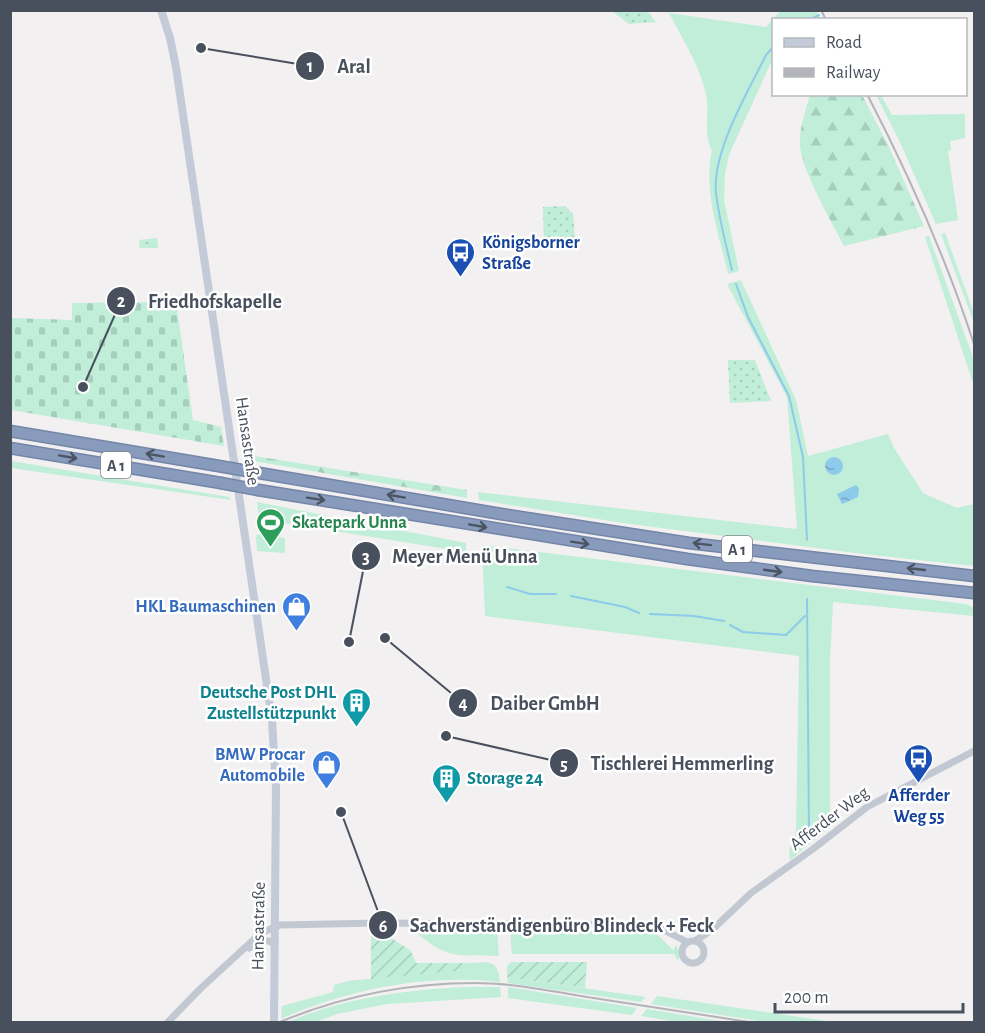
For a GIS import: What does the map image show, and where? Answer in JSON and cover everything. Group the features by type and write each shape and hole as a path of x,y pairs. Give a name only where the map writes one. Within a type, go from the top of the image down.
{"highway":[{"name":"A 1","path":"10,431 501,514 711,545 975,576"},
{"name":"A 1","path":"10,448 502,531 812,576 975,593"}],"main road":[{"name":"Hansastraße","path":"161,10 176,67 272,720 276,788 274,1023"}],"street":[{"name":"Afferder Weg","path":"691,942 713,928 751,893 867,807 975,751"},
{"path":"168,1023 261,933 275,927 296,924 379,923 645,925 665,931 703,948 702,959 696,963 686,960 675,941 665,931"},
{"name":"Afferder Weg","path":"703,948 713,928"},
{"path":"239,953 263,940 274,944"},
{"path":"682,952 683,947 691,942"}],"green space":[{"path":"781,10 816,11 820,18 774,18"},
{"path":"612,11 647,11 656,22 629,24"},
{"path":"669,13 766,27 772,20 772,60 729,155 725,174 724,200 739,271 728,274 709,181 712,150 707,128 707,98 694,60"},
{"path":"810,96 863,96 888,145 924,226 844,246 818,195 801,154 803,119"},
{"path":"877,96 882,96 892,115 965,114 965,138 950,141 951,150 948,151 958,220 936,224 899,140"},
{"path":"565,206 573,214 575,241 544,240 543,207"},
{"path":"945,233 974,313 974,323 941,234"},
{"path":"929,236 974,360 974,386 925,237"},
{"path":"157,238 158,248 140,248 139,240"},
{"path":"741,280 796,400 808,456 888,434 894,448 923,493 957,508 974,504 974,566 623,523 479,500 478,492 797,529 787,397 727,284"},
{"path":"176,302 193,420 221,427 224,446 11,410 11,318 72,320 72,303"},
{"path":"728,360 755,360 771,401 730,403"},
{"path":"241,454 467,490 467,498 242,459"},
{"path":"11,461 229,497 231,500 11,468"},
{"path":"257,502 466,543 466,552 259,519"},
{"name":"Skatepark Unna","path":"256,535 285,538 285,553 257,551"},
{"path":"482,545 966,604 974,608 974,616 833,602 830,660 830,827 790,860 789,851 796,832 799,656 485,616"},
{"path":"510,929 656,933 673,950 676,945 679,959 678,961 674,954 512,954"},
{"path":"497,930 499,956 445,952 416,932"},
{"path":"385,934 411,951 416,963 465,963 465,970 371,979 371,935"},
{"path":"485,962 494,965 497,968 500,982 444,980 388,986 334,999 281,1019 282,1006 333,992 334,985 348,981 465,970 465,963"},
{"path":"511,962 587,962 585,988 507,977 507,966"},
{"path":"507,977 646,997 641,1002 508,983"},
{"path":"500,987 501,997 387,1004 337,1014 316,1022 288,1022 353,1001 420,990"},
{"path":"508,987 637,1008 632,1015 508,998"},
{"path":"657,996 834,1022 766,1022 651,1004"},
{"path":"647,1009 726,1022 678,1022 641,1016"}],"water":[{"path":"834,457 840,460 843,466 840,472 834,475 828,472 825,466 828,460"},
{"path":"856,485 859,488 858,497 842,504 837,494"}],"waterway":[{"path":"813,18 819,15"},
{"path":"732,270 719,212 716,177 725,141 733,122 766,55 772,48"},
{"path":"736,284 748,317 789,396 803,457 807,540"},
{"path":"507,587 530,594 556,594"},
{"path":"571,596 625,607 639,613"},
{"path":"807,599 809,836"},
{"path":"650,614 694,616 724,621"},
{"path":"730,625 743,632 786,635 805,616"}],"railway":[{"path":"821,10 825,18"},
{"path":"868,96 926,217 974,344"},
{"path":"280,1022 351,998 400,988 475,983 503,984 749,1022"}],"place":[{"name":"Aral","path":"201,48"},
{"name":"Königsborner Straße","path":"461,278"},
{"name":"Friedhofskapelle","path":"83,387"},
{"name":"Skatepark Unna","path":"271,548"},
{"name":"HKL Baumaschinen","path":"297,632"},
{"name":"Daiber GmbH","path":"385,638"},
{"name":"Meyer Menü Unna","path":"349,642"},
{"name":"Deutsche Post DHL Zustellstützpunkt","path":"357,728"},
{"name":"Tischlerei Hemmerling","path":"446,736"},
{"name":"Afferder Weg 55","path":"919,784"},
{"name":"BMW Procar Automobile","path":"326,790"},
{"name":"Storage 24","path":"446,804"},
{"name":"Sachverständigenbüro Blindeck + Feck","path":"341,812"}]}
